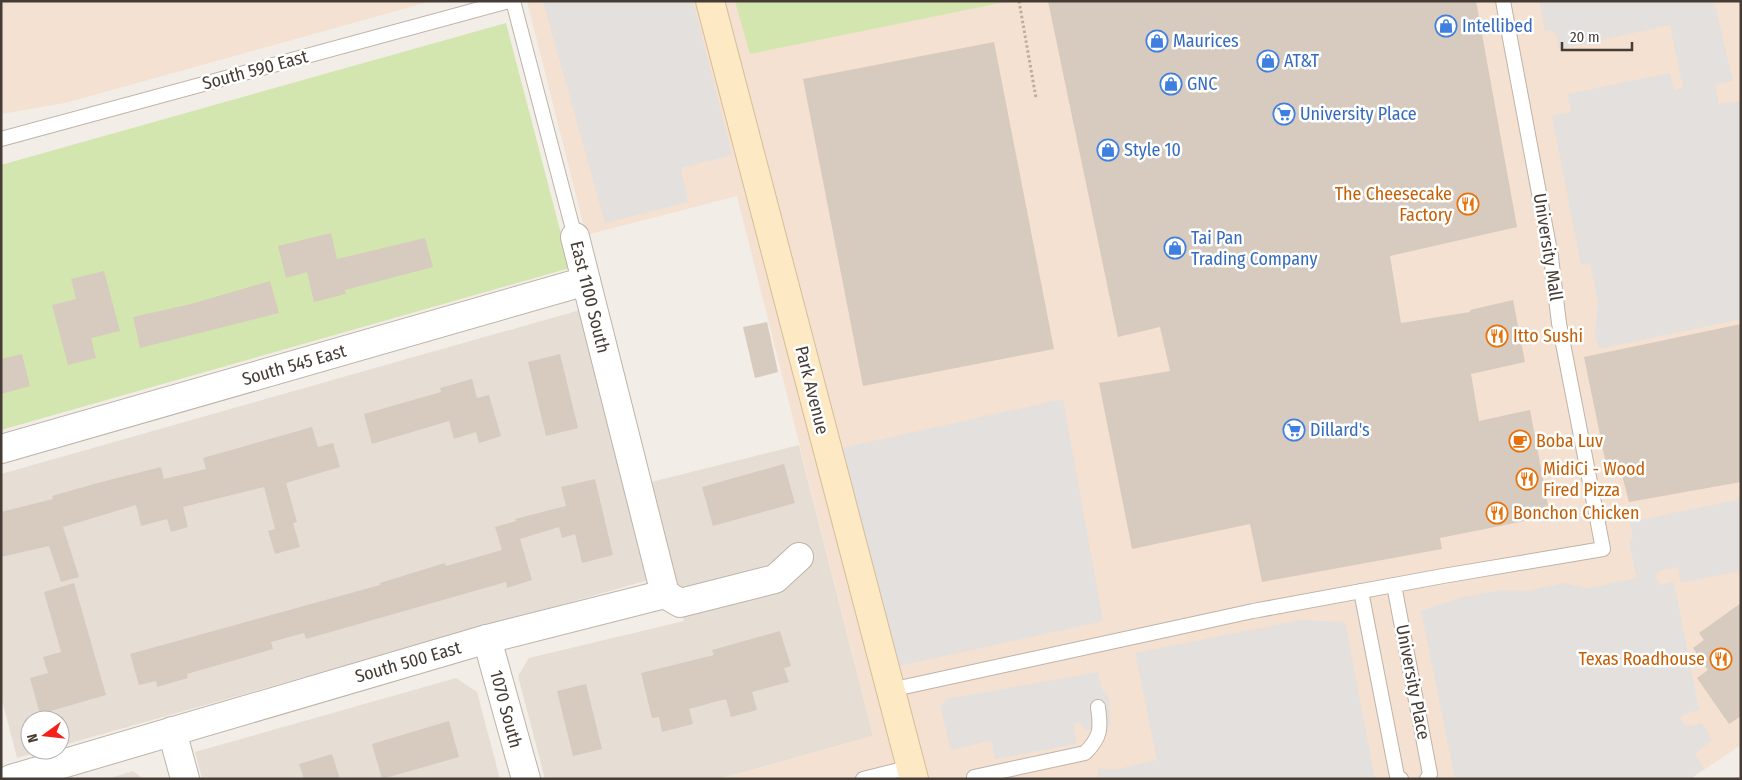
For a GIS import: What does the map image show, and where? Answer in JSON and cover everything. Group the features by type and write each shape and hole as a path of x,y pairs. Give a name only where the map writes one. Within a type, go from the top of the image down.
{"street":[{"name":"Park Avenue","path":"710,1 913,773"},
{"name":"East 1100 South","path":"575,237 665,594"},
{"name":"South 545 East","path":"1,449 586,281"},
{"path":"665,594 680,603 775,579 798,557"},
{"name":"South 500 East","path":"11,779 487,639 665,594"},
{"name":"1070 South","path":"487,639 526,779"},
{"path":"172,731 185,779"},
{"path":"1,766 5,779"}],"lane":[{"name":"South 590 East","path":"1,139 511,1"},
{"name":"East 1100 South","path":"511,1 575,237"},
{"name":"University Mall","path":"1394,585 1603,549 1559,323 1551,257 1503,1"},
{"path":"890,690 1253,611 1394,585"},
{"name":"University Place","path":"1394,585 1430,774 1427,779"},
{"path":"1361,591 1397,776 1401,779"},
{"path":"974,777 1085,753 1095,743 1101,728 1098,707"},
{"path":"863,779 913,773"}],"path":[{"path":"1019,1 1036,98"}],"shaded area":[{"path":"1,1 432,1 65,103 1,114"},
{"name":"University Place","path":"527,1 1741,1 1741,745 1690,779 719,779 873,736 737,196 586,235"},
{"path":"543,1 693,1 732,155 681,168 688,202 605,223"},
{"path":"1539,1 1714,1 1733,81 1715,85 1719,104 1741,101 1741,319 1599,349 1595,333 1598,301 1590,264 1581,265 1552,116 1571,112 1567,94 1670,73 1674,90 1683,88 1670,25 1559,49 1556,34 1550,30 1545,31"},
{"path":"580,310 649,580 70,743 70,710 20,710 20,757 17,758 1,696 1,474"},
{"path":"1063,399 1103,621 894,667 842,448"},
{"path":"799,445 873,736 719,779 545,779 518,676 529,658 684,621 647,483"},
{"path":"1741,499 1741,571 1681,583 1678,567 1662,570 1657,573 1656,578 1660,585 1674,582 1699,710 1684,714 1680,719 1683,724 1689,726 1702,723 1712,740 1695,754 1704,769 1690,779 1455,779 1421,611 1463,597 1501,590 1527,591 1564,583 1587,588 1637,578 1629,542 1633,538 1630,522"},
{"path":"1302,620 1345,622 1375,779 1097,779 1098,768 1114,770 1157,760 1135,653"},
{"path":"1098,672 1102,690 1108,694 1111,726 1086,730 1079,722 1074,723 1076,744 995,759 992,743 989,741 951,750 940,706 947,699"},
{"path":"456,678 477,692 500,779 202,779 195,752"},
{"path":"133,771 143,779 107,779"}],"green space":[{"path":"735,1 1010,1 750,54"},
{"path":"506,23 570,268 1,430 1,165"}],"building":[{"path":"1048,1 1476,1 1517,227 1390,256 1401,323 1470,312 1470,310 1513,300 1525,362 1471,374 1479,421 1530,410 1550,516 1440,538 1442,549 1262,582 1250,524 1132,549 1099,383 1170,371 1160,327 1118,337"},
{"path":"994,42 1054,349 863,386 803,79"},
{"path":"331,233 337,259 425,238 433,267 345,290 346,294 314,302 307,272 286,278 278,246"},
{"path":"104,271 120,331 91,338 96,358 68,365 52,305 76,299 71,279"},
{"path":"270,281 279,313 140,348 133,317 191,304"},
{"path":"767,322 778,372 755,378 743,327"},
{"path":"1741,324 1741,482 1629,502 1621,471 1608,474 1584,357"},
{"path":"22,354 30,386 1,394 1,359"},
{"path":"560,354 578,428 546,436 528,362"},
{"path":"472,379 477,398 489,395 501,436 479,443 476,432 454,439 449,421 372,444 364,414 441,392 440,388"},
{"path":"312,427 318,447 333,443 340,467 286,483 297,522 293,523 300,547 275,554 268,531 275,529 264,487 183,507 188,527 171,532 167,519 141,526 136,505 63,527 79,577 61,582 49,546 1,557 1,512 53,499 52,496 101,482 161,467 164,479 206,469 203,458"},
{"path":"784,464 795,503 713,526 702,487"},
{"path":"595,479 613,555 582,563 575,534 562,538 559,527 520,539 532,580 507,588 506,582 306,639 304,633 271,642 273,649 187,674 188,678 157,687 156,681 139,685 130,654 380,585 380,583 445,563 446,566 502,550 495,527 516,521 515,519 566,506 561,487"},
{"path":"74,583 106,695 54,710 39,710 30,678 48,673 43,657 61,652 44,592"},
{"name":"Texas Roadhouse","path":"1741,603 1741,716 1729,724 1697,678 1708,670 1693,648 1704,640 1699,633"},
{"path":"780,631 791,666 784,668 789,682 752,692 757,710 731,717 726,699 689,709 693,724 662,732 659,717 652,718 641,673 714,655 712,650"},
{"path":"586,684 602,749 573,756 557,691"},
{"path":"449,721 459,757 382,779 372,744"},
{"path":"332,754 340,779 304,779 299,764"}],"place":[{"name":"Intellibed","path":"1446,26"},
{"name":"Maurices","path":"1157,41"},
{"name":"AT&T","path":"1268,61"},
{"name":"GNC","path":"1171,84"},
{"name":"University Place","path":"1284,114"},
{"name":"Style 10","path":"1108,150"},
{"name":"The Cheesecake Factory","path":"1468,204"},
{"name":"Tai Pan Trading Company","path":"1175,248"},
{"name":"Itto Sushi","path":"1497,336"},
{"name":"Dillard's","path":"1294,430"},
{"name":"Boba Luv","path":"1520,441"},
{"name":"MidiCi - Wood Fired Pizza","path":"1527,479"},
{"name":"Bonchon Chicken","path":"1497,513"},
{"name":"Texas Roadhouse","path":"1721,659"}]}
